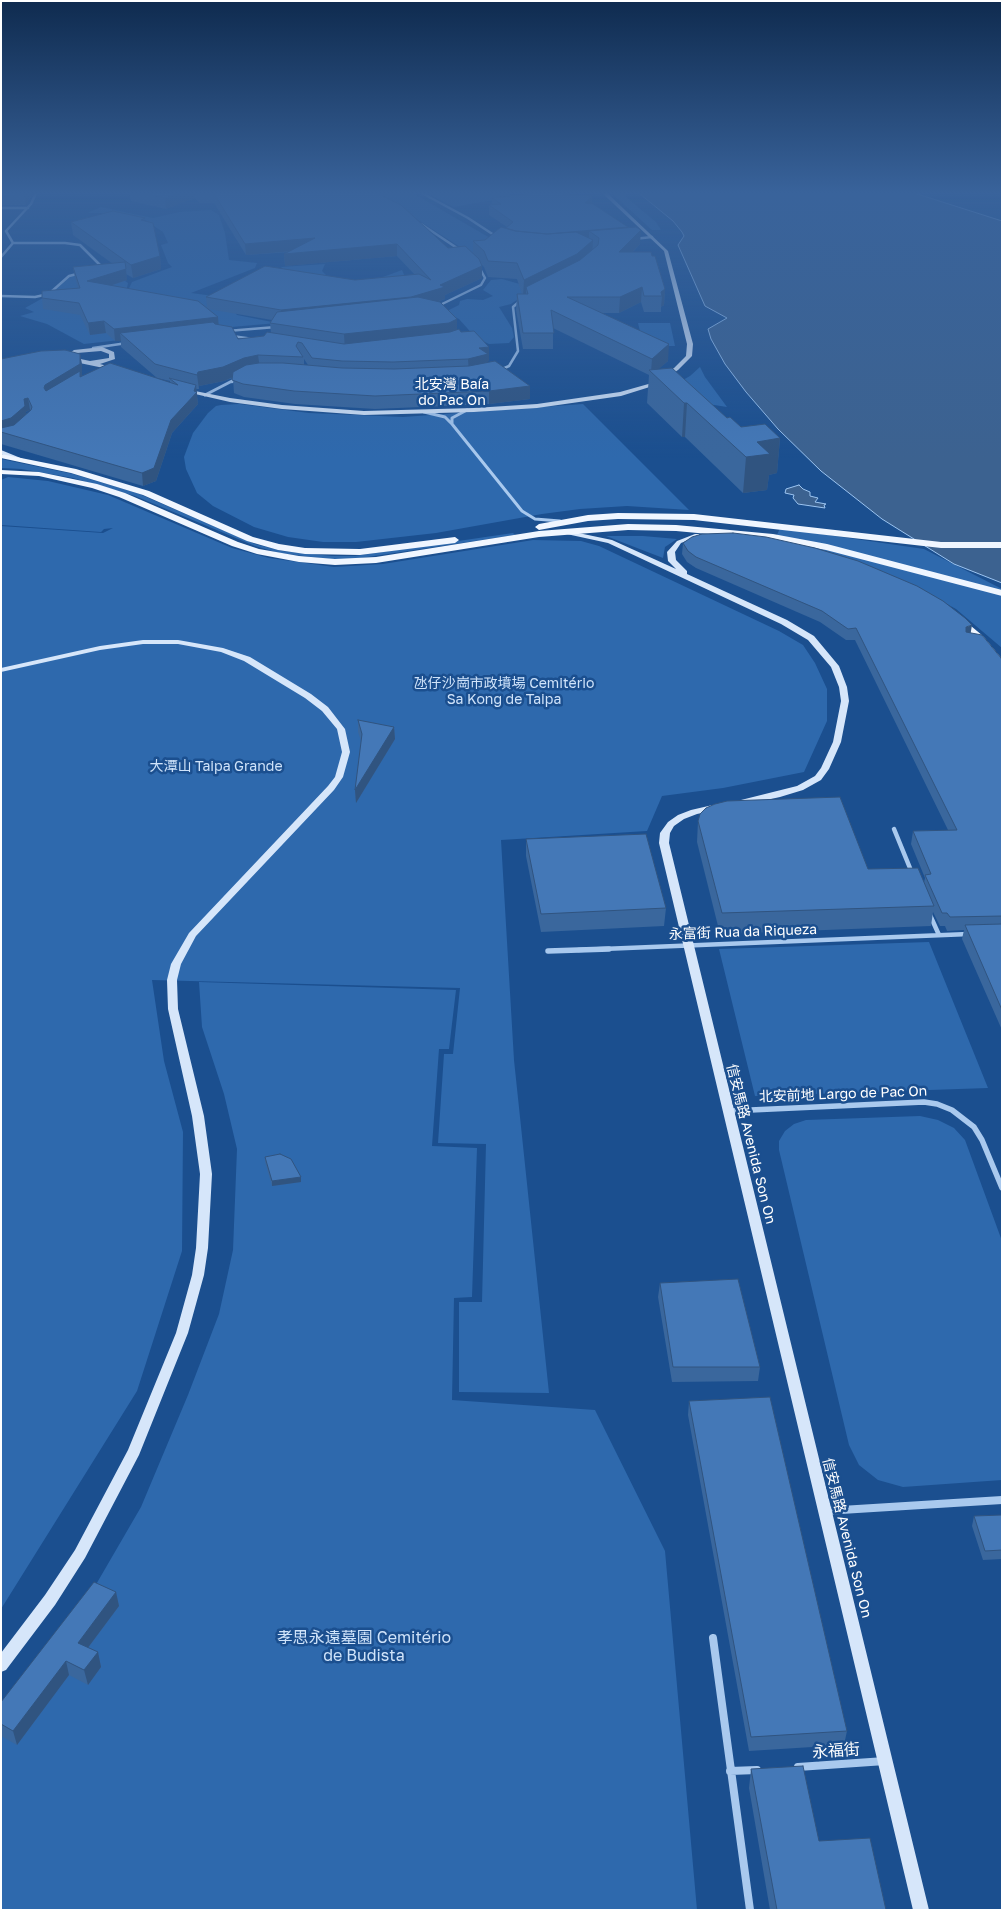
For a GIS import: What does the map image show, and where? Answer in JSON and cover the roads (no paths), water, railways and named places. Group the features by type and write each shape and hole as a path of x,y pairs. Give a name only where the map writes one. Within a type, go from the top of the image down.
{"main road":[{"path":"1,454 73,471 137,490 250,539 278,547 305,551 350,552 387,550 569,521 618,516 694,517 941,545 1002,545"},
{"path":"1,472 39,474 94,486 122,495 235,544 278,556 299,559 335,562 376,560 516,537 599,528 647,527 776,535 854,553 1002,593"},
{"path":"547,525 592,522 678,522 776,535 864,550 1002,586"},
{"path":"563,532 636,530 696,535 769,545 822,556"},
{"path":"953,615 1002,666"}],"street":[{"path":"1,296 40,296 51,292 64,280"},
{"path":"431,308 481,285 484,280"},
{"path":"181,390 253,404 364,413 537,406 621,394 654,384 676,369 689,356 690,344 674,280"},
{"path":"492,372 509,366 517,354 513,307 524,298"},
{"path":"224,331 278,326"},
{"path":"253,339 252,334 258,328"},
{"path":"221,335 262,341"},
{"path":"88,350 134,341"},
{"path":"112,356 112,349 121,344"},
{"path":"102,349 112,356 126,372 62,357 76,351 102,349"},
{"path":"72,360 66,357 76,351"},
{"path":"90,363 103,362 112,356"},
{"path":"94,371 102,366"},
{"path":"204,395 238,379"},
{"path":"452,424 452,418 468,410"},
{"path":"419,411 442,416 452,424 526,514 542,521 569,521"},
{"name":"信安馬路 Avenida Son On","path":"563,532 610,541 792,626 811,638 835,666 843,687 845,700 832,756 825,769 811,783 777,796 694,812 681,817 671,824 665,833 664,843 921,1910"},
{"path":"688,577 672,561 672,552 680,542 696,535"},
{"path":"1,670 100,648 143,642 178,642 223,650 269,672 325,709 341,729 345,740 346,752 339,777 331,788 192,935 182,949 176,964 172,980 173,1009 198,1116 206,1174 202,1248 198,1275 182,1333 134,1451 80,1554 50,1600 1,1665"},
{"path":"894,829 916,882"},
{"path":"927,909 939,935"},
{"name":"永富街 Rua da Riqueza","path":"548,951 975,934"},
{"name":"北安前地 Largo de Pac On","path":"728,1111 924,1102 937,1104 952,1110 974,1127 982,1140 1002,1188"},
{"path":"825,1511 1002,1500"},
{"path":"713,1638 750,1910"},
{"name":"永福街","path":"788,1768 885,1762"},
{"path":"730,1771 768,1769"}],"district":[{"name":"北安灣 Baía do Pac On","path":"452,394"}],"park label":[{"name":"氹仔沙崗市政墳場 Cemitério Sa Kong de Taipa","path":"504,692"},
{"name":"大潭山 Taipa Grande","path":"216,767"},
{"name":"孝思永遠墓園 Cemitério de Budista","path":"364,1647"}]}
